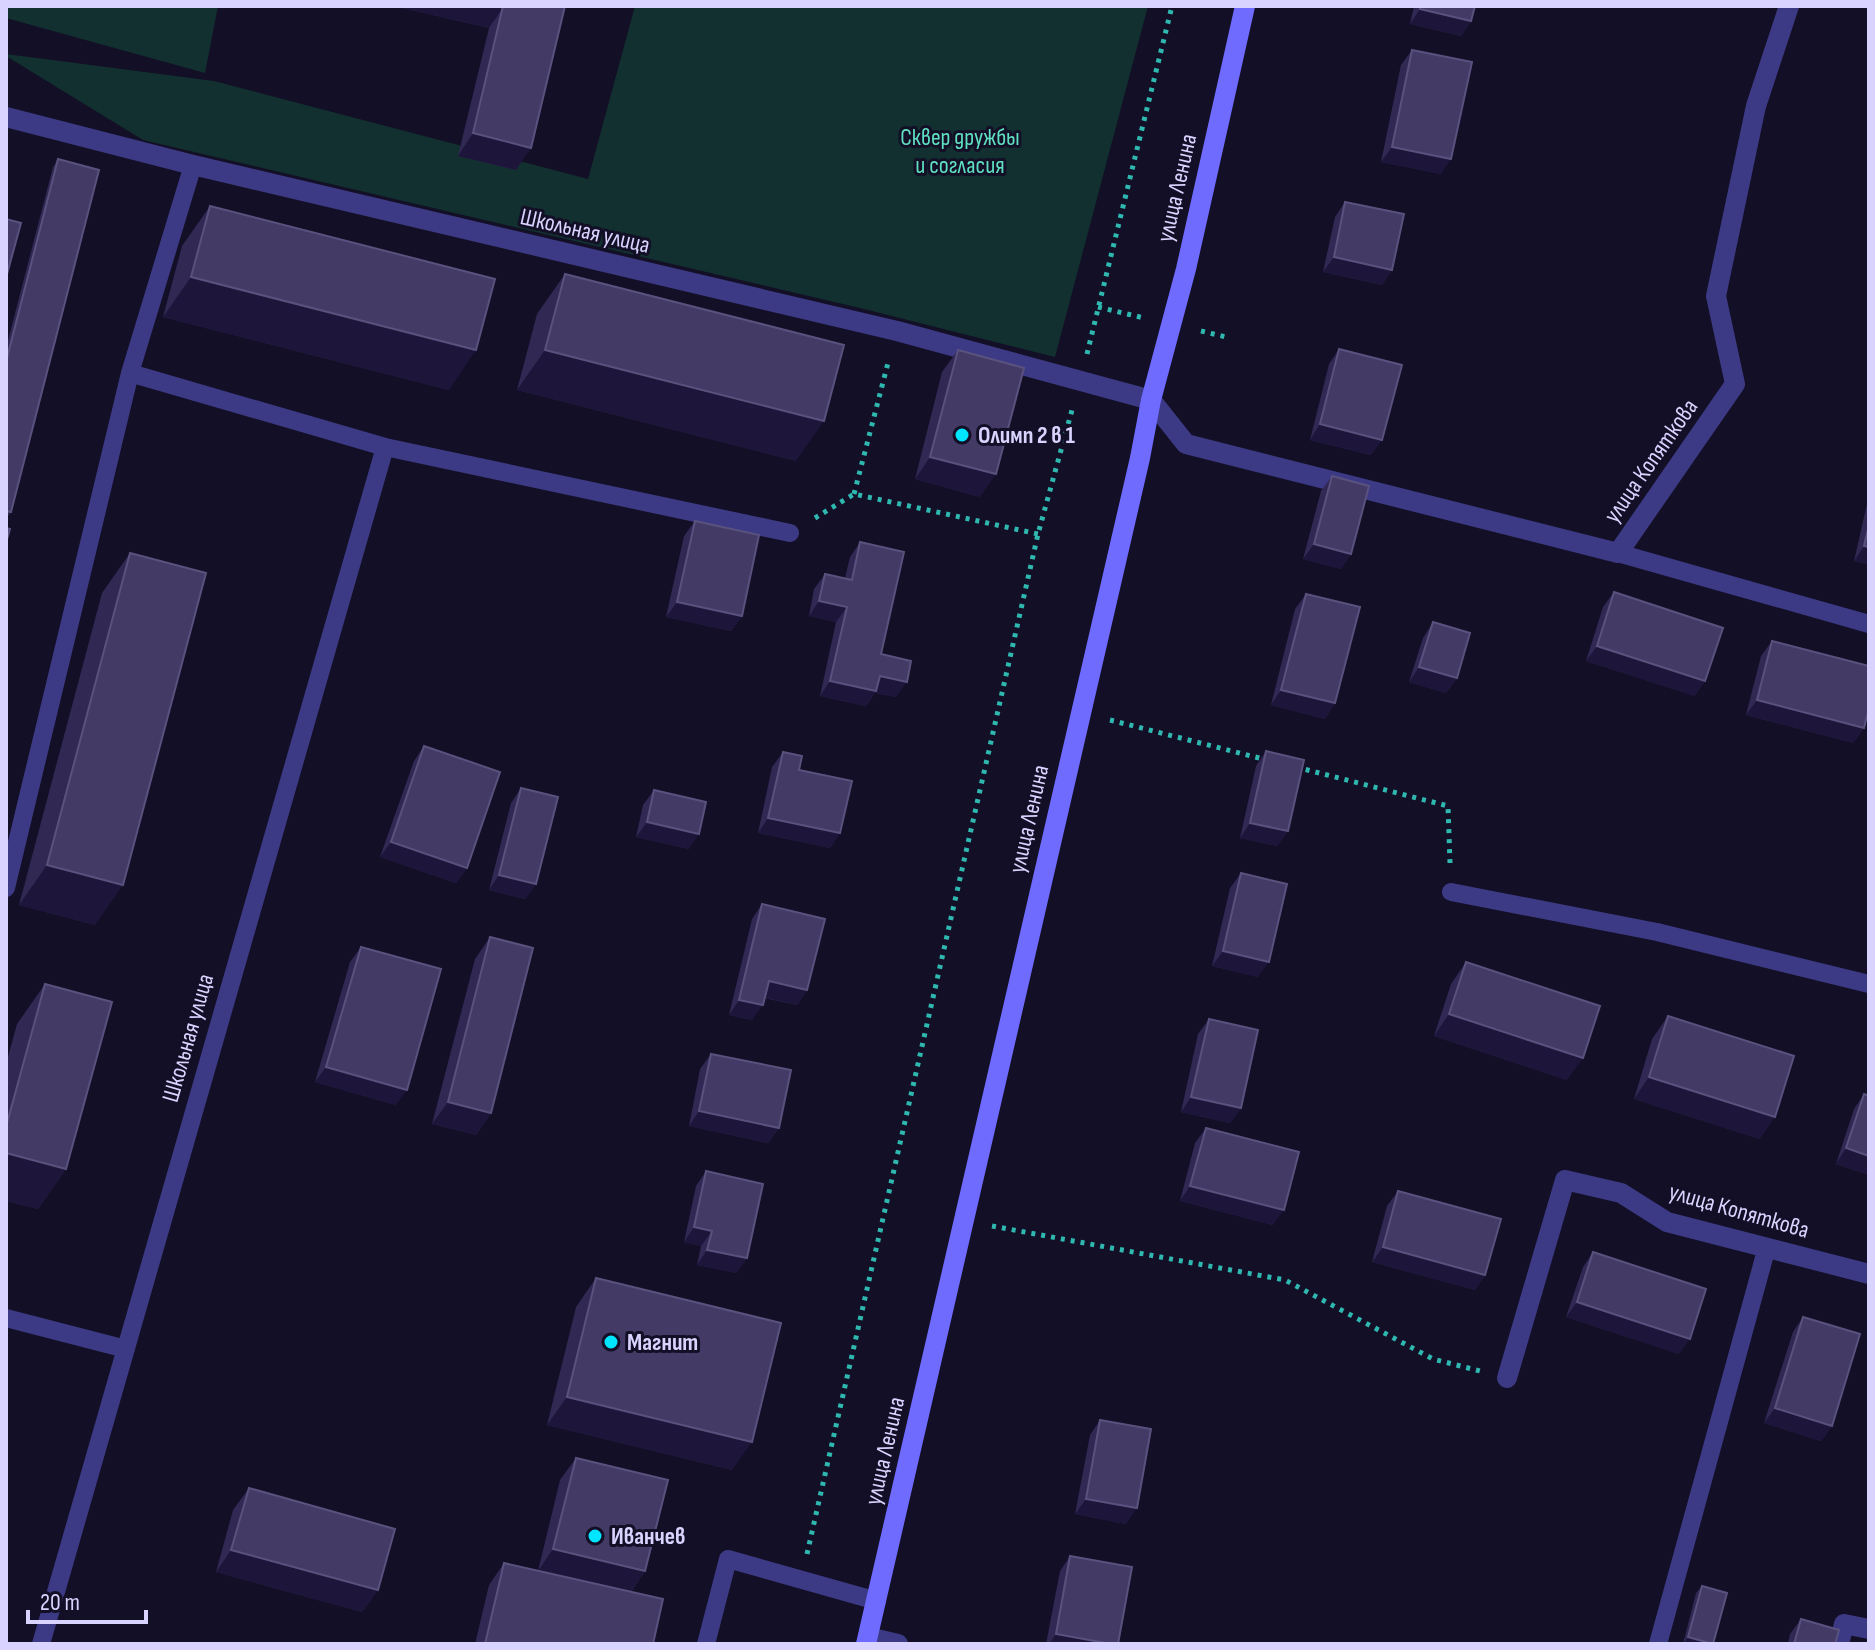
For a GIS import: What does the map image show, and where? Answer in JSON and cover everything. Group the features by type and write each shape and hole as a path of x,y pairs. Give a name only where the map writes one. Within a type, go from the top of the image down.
{"main road":[{"name":"улица Ленина","path":"867,1640 1151,400 1186,269 1245,6"}],"street":[{"name":"улица Копяткова","path":"1151,400 1186,444 1618,553 1735,384 1716,296 1756,106 1789,6"},
{"name":"Школьная улица","path":"6,117 193,165 897,331 1151,400"},
{"name":"улица Копяткова","path":"1507,1378 1565,1180 1621,1193 1667,1222 1869,1274"},
{"path":"1839,1644 1844,1624 1869,1629"},
{"path":"867,1640 898,1644"}],"lane":[{"path":"6,888 130,373 193,165"},
{"path":"130,373 385,447 790,533"},
{"name":"Школьная улица","path":"41,1644 385,447"},
{"path":"1618,553 1869,624"},
{"path":"1451,892 1657,932 1869,984"},
{"path":"1658,1644 1767,1247"},
{"path":"6,1318 126,1349"},
{"path":"706,1644 728,1559 877,1601"}],"path":[{"path":"802,1578 1038,534 1081,381 1172,6"},
{"path":"854,494 897,331"},
{"path":"790,533 854,494 1038,534"},
{"path":"1081,712 1280,763"},
{"path":"1295,767 1448,806 1451,892"},
{"path":"964,1220 1285,1280 1433,1359 1507,1378"}],"green space":[{"path":"6,6 218,6 205,73 6,18"},
{"name":"Сквер дружбы и согласия","path":"635,6 1148,6 1055,357 864,309 143,140 6,56 214,81 588,179"}],"building":[{"path":"503,6 565,6 531,148 473,133"},
{"path":"1421,6 1475,6 1471,21 1420,9"},
{"path":"1412,50 1472,62 1451,159 1392,147"},
{"path":"58,159 99,170 11,512 6,511 6,362"},
{"path":"1345,202 1404,214 1392,270 1334,257"},
{"path":"210,206 495,279 476,350 191,277"},
{"path":"6,219 21,223 6,278"},
{"path":"565,274 844,345 824,421 545,350"},
{"path":"1339,349 1402,365 1382,440 1320,424"},
{"name":"Олимп 2 в 1","path":"958,350 1024,368 996,474 930,457"},
{"path":"1332,476 1369,486 1351,554 1314,544"},
{"path":"695,521 759,535 742,616 677,602"},
{"path":"1869,525 1869,547 1864,546"},
{"path":"860,542 904,552 881,654 911,661 907,682 880,676 876,691 830,681 847,607 819,601 825,574 852,580"},
{"path":"130,553 206,573 123,885 47,865"},
{"path":"1614,592 1723,628 1705,681 1597,646"},
{"path":"1306,594 1360,607 1335,703 1281,690"},
{"path":"1433,622 1470,633 1457,678 1419,667"},
{"path":"1772,641 1869,666 1869,708 1864,728 1757,700"},
{"path":"424,746 500,772 467,868 391,842"},
{"path":"1266,751 1304,760 1288,831 1250,823"},
{"path":"783,752 802,756 799,770 852,781 840,833 768,818"},
{"path":"521,788 558,797 536,884 499,875"},
{"path":"654,790 706,802 699,834 647,822"},
{"path":"1241,873 1287,884 1269,962 1223,951"},
{"path":"762,904 825,919 807,990 769,981 763,1005 739,1000"},
{"path":"490,937 533,948 491,1113 448,1102"},
{"path":"361,947 441,969 407,1090 326,1067"},
{"path":"1466,962 1600,1006 1583,1058 1449,1014"},
{"path":"45,984 112,1002 66,1169 6,1153 6,1127"},
{"path":"1668,1016 1794,1056 1775,1117 1649,1077"},
{"path":"1209,1019 1258,1030 1241,1108 1191,1097"},
{"path":"711,1054 791,1070 779,1128 699,1111"},
{"path":"1864,1094 1869,1096 1869,1156 1846,1148"},
{"path":"1206,1128 1299,1152 1284,1210 1190,1186"},
{"path":"706,1171 763,1184 747,1258 707,1250 712,1231 694,1227"},
{"path":"1398,1191 1501,1219 1485,1275 1383,1247"},
{"path":"1593,1252 1706,1289 1690,1339 1577,1302"},
{"path":"596,1278 781,1323 752,1442 567,1397"},
{"path":"1803,1317 1860,1334 1832,1426 1775,1408"},
{"path":"1100,1420 1151,1429 1137,1508 1086,1499"},
{"name":"Иванчев","path":"576,1458 668,1480 645,1571 553,1549"},
{"path":"249,1488 395,1529 378,1590 231,1550"},
{"path":"1070,1556 1132,1567 1118,1644 1056,1634"},
{"path":"504,1563 663,1599 653,1644 485,1644"},
{"path":"1702,1586 1727,1593 1713,1644 1688,1637"},
{"path":"1801,1619 1839,1630 1835,1644 1794,1644"}],"place":[{"name":"Олимп 2 в 1","path":"962,435"},
{"name":"Магнит","path":"611,1342"},
{"name":"Иванчев","path":"595,1536"}]}
